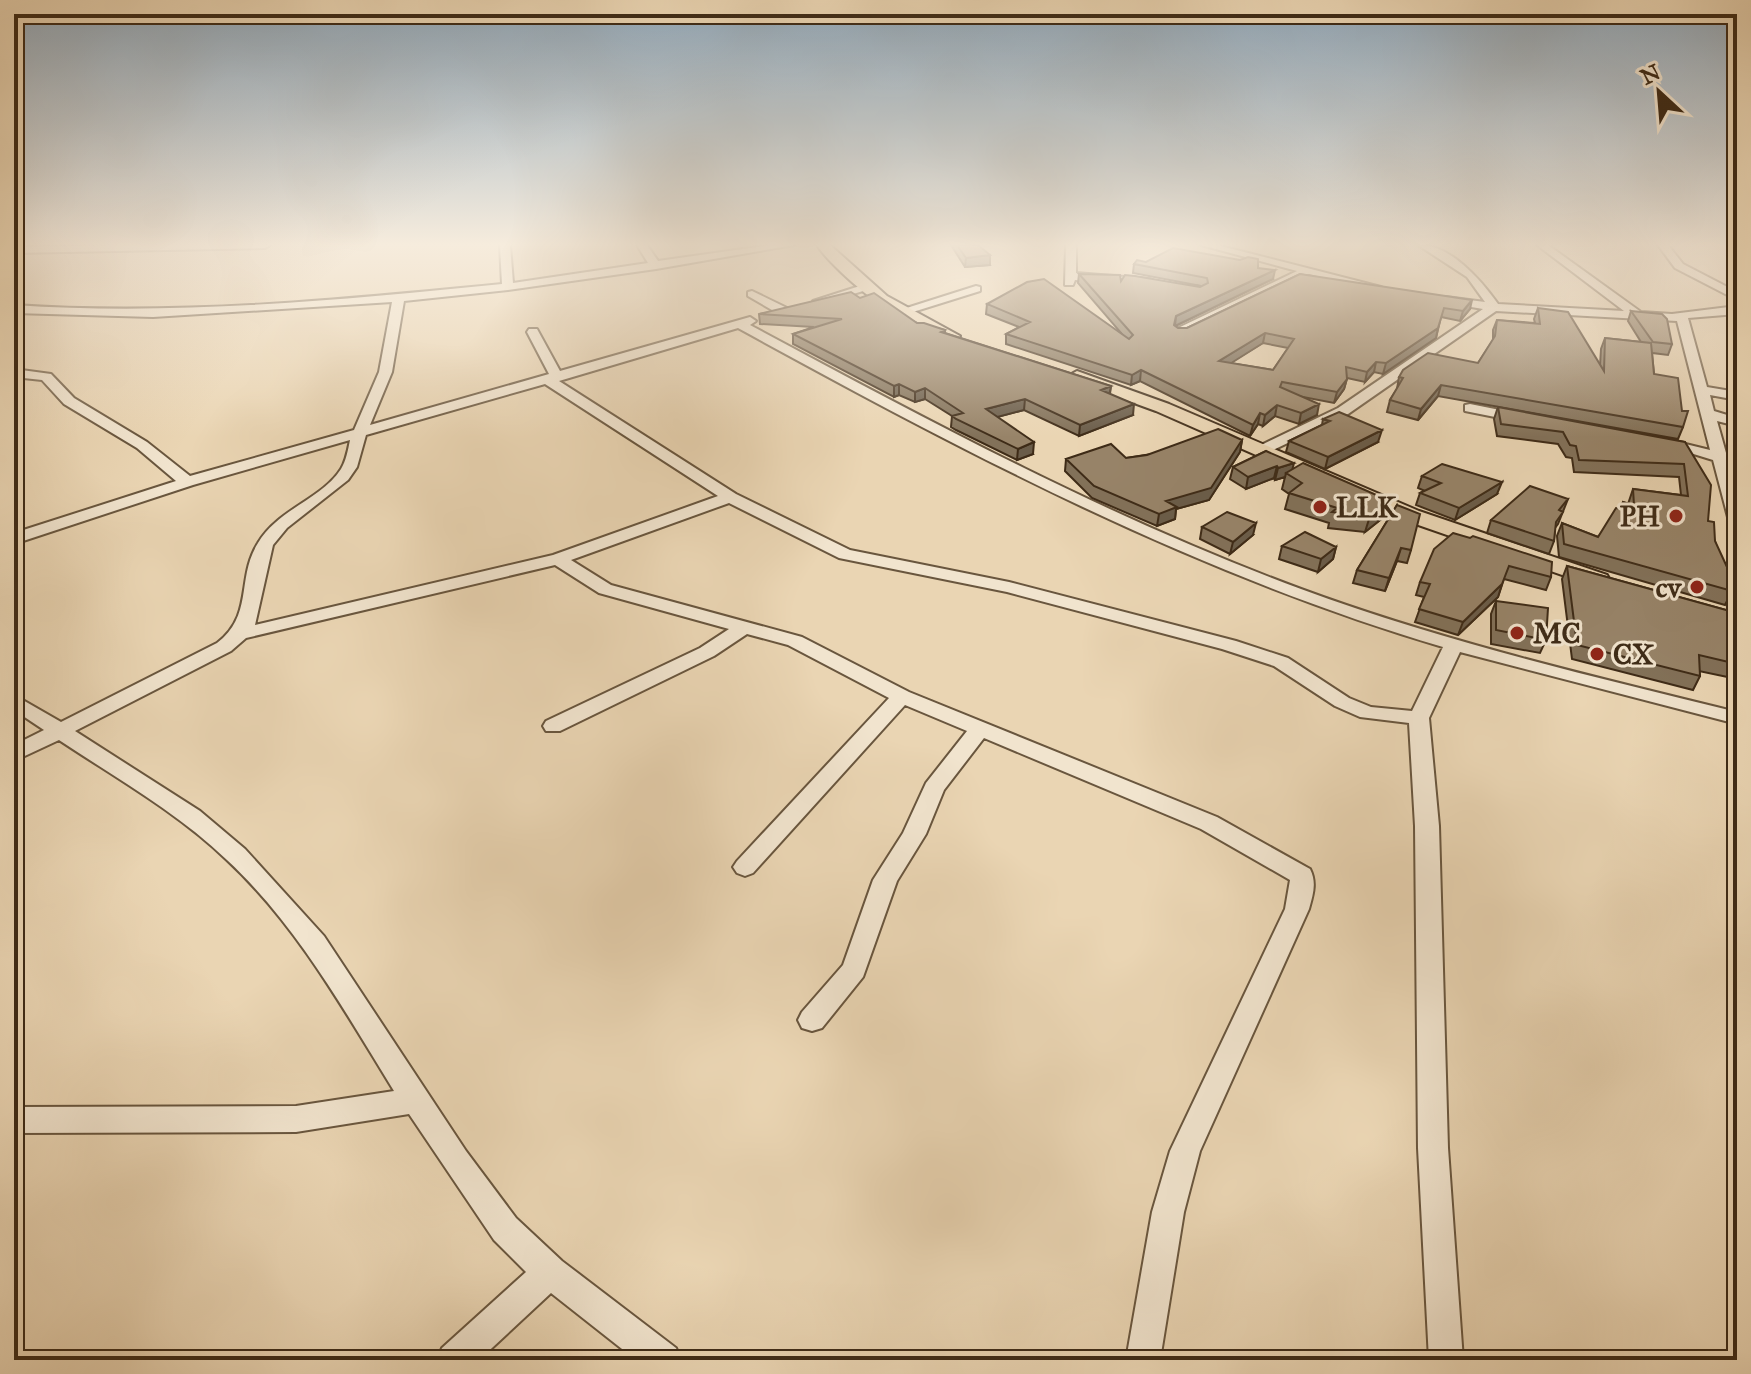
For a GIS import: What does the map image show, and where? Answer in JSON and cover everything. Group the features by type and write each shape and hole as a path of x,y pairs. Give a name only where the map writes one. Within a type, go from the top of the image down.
{"main road":[{"path":"896,309 925,325 975,343"},
{"path":"1056,369 1159,404 1260,451 1477,541 1624,588"}],"street":[{"path":"16,309 153,313 217,309"},
{"path":"243,633 248,622 258,559 267,542 304,504 340,479 354,456 359,432 383,380 397,309"},
{"path":"14,539 187,482 790,309"},
{"path":"900,312 910,309"},
{"path":"1180,332 1227,309"},
{"path":"1260,451 1343,411 1491,309"},
{"path":"1537,309 1677,316 1737,310"},
{"path":"1629,309 1636,314"},
{"path":"1677,316 1684,321 1737,521"},
{"path":"739,324 1109,516 1298,594 1516,663 1737,718"},
{"path":"533,332 552,379 730,497 845,554 1009,587 1255,652 1281,662 1342,702 1367,713 1419,718"},
{"path":"14,373 46,377 69,401 142,445 187,482"},
{"path":"1703,390 1737,396"},
{"path":"1470,408 1537,421"},
{"path":"1708,414 1737,422"},
{"path":"1651,440 1720,457"},
{"path":"14,754 224,647 243,633 558,559 730,497"},
{"path":"558,559 605,589 807,646 902,696 1209,823 1301,875 1303,883 1297,909 1185,1151 1168,1212 1143,1360"},
{"path":"553,726 707,652 745,627"},
{"path":"1446,1360 1433,1148 1427,826 1419,718 1454,644"},
{"path":"745,867 902,696"},
{"path":"14,701 192,817 237,855 315,943 415,1100 505,1229 550,1272 664,1360"},
{"path":"812,1020 854,970 885,880 914,834 934,788 980,729"},
{"path":"14,1120 296,1119 415,1100"},
{"path":"454,1360 550,1272"}],"building":[{"path":"779,309 897,309 917,323 945,330 941,332 1111,386 1101,390 1134,404 1080,425 1025,399 986,409 1034,442 1018,449 956,419 952,416 963,413 925,388 915,392 899,384 894,386 793,334 842,319 759,314"},
{"path":"999,309 1087,309 1129,339 1133,335 1110,309 1191,309 1176,316 1174,325 1187,328 1227,309 1444,309 1438,328 1386,363 1376,362 1367,372 1346,367 1347,379 1337,392 1282,382 1280,387 1319,404 1301,413 1277,405 1265,415 1260,413 1253,425 1141,370 1132,375 1006,334 1030,322","holes":["1265,333 1294,339 1273,370 1219,361"]},
{"path":"1538,309 1568,312 1604,371 1605,338 1651,343 1654,374 1678,378 1682,411 1688,411 1683,427 1441,385 1421,409 1390,400 1403,378 1399,377 1403,370 1428,353 1478,363 1495,336 1497,320 1540,324"},
{"path":"1631,311 1662,314 1667,319 1672,344 1653,342"},
{"path":"1498,407 1685,442 1711,485 1708,521 1714,522 1715,541 1727,567 1732,568 1732,591 1564,544 1562,523 1598,537 1616,508 1621,509 1623,502 1634,505 1633,489 1688,496 1684,464 1579,460 1576,446 1570,445 1563,432 1501,424"},
{"path":"1339,412 1382,430 1328,457 1289,441 1330,421 1323,419"},
{"path":"1218,429 1242,440 1211,488 1166,501 1177,507 1159,514 1094,486 1066,459 1111,444 1126,458 1147,455"},
{"path":"1266,451 1294,463 1248,477 1233,467"},
{"path":"1303,463 1388,500 1370,516 1332,512 1337,508 1289,493 1302,483 1286,473"},
{"path":"1442,464 1502,482 1459,508 1420,493 1441,483 1422,476"},
{"path":"1530,486 1568,499 1559,510 1563,512 1556,522 1554,541 1491,520"},
{"path":"1397,505 1420,514 1411,550 1401,548 1389,578 1357,570"},
{"path":"1227,512 1256,523 1233,542 1202,527"},
{"path":"1305,532 1336,547 1321,559 1282,546"},
{"path":"1453,533 1470,538 1473,536 1552,562 1551,577 1509,566 1502,584 1463,622 1419,609 1430,584 1420,582 1434,549"},
{"path":"1567,566 1737,613 1737,664 1699,655 1700,676 1577,645"},
{"path":"1496,601 1548,608 1546,640 1496,630"}],"place":[{"name":"LLK","path":"1320,507"},
{"name":"PH","path":"1676,516"},
{"name":"cv","path":"1697,587"},
{"name":"MC","path":"1517,633"},
{"name":"CX","path":"1597,654"}]}
